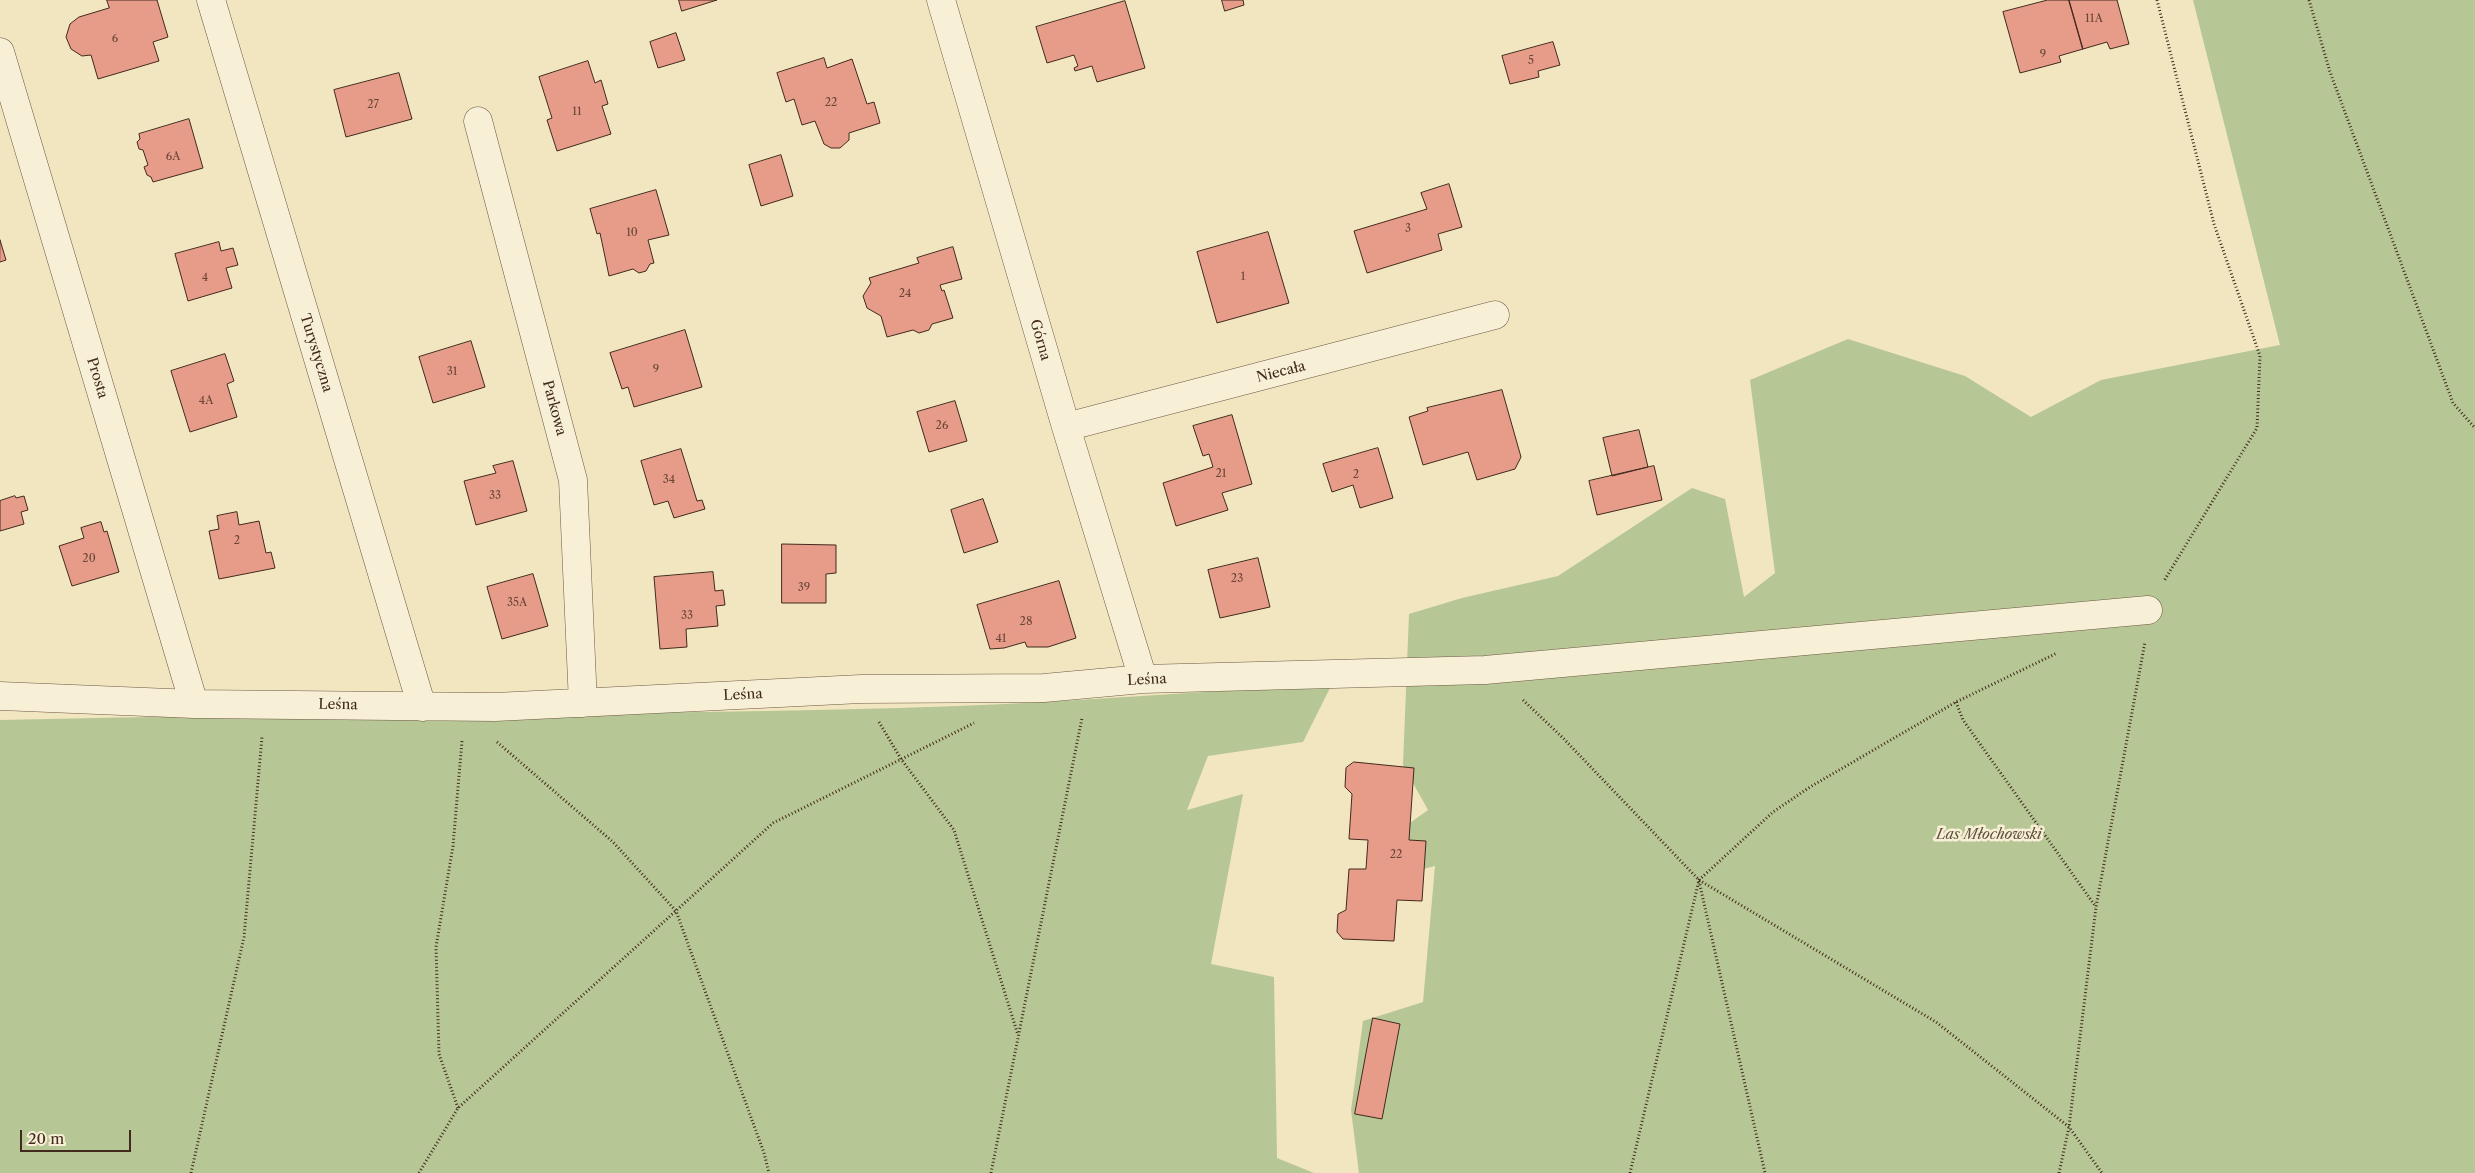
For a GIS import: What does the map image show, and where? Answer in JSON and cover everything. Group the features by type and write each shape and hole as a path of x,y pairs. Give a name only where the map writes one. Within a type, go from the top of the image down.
{"street":[{"name":"Turystyczna","path":"211,0 422,707"},
{"name":"Górna","path":"941,0 1066,427 1143,680"},
{"name":"Prosta","path":"0,52 194,704"},
{"name":"Parkowa","path":"478,121 573,480 583,703"},
{"name":"Niecała","path":"1066,427 1495,315"},
{"name":"Leśna","path":"0,696 194,704 495,708 861,689 1044,688 1143,680 1485,670 2148,610"}],"path":[{"path":"2058,1173 2069,1127 2096,907 2146,634 2148,610 2257,428 2260,356 2214,224 2157,0"},
{"path":"2309,0 2330,72 2453,403 2475,428"},
{"path":"1630,1173 1699,880 1772,812 1810,787 1956,702 2060,652"},
{"path":"1485,670 1517,695 1563,738 1699,880 1936,1022 2069,1127 2102,1173"},
{"path":"991,1173 1089,684"},
{"path":"861,689 901,759 954,830 1018,1036"},
{"path":"1956,702 1963,720 2096,907"},
{"path":"191,1173 244,937 265,704"},
{"path":"419,1173 458,1108 773,823 981,719"},
{"path":"458,1108 439,1054 436,947 453,846 463,733"},
{"path":"494,740 613,842 676,911 764,1153 769,1173"},
{"path":"1699,880 1765,1173"}],"green space":[{"name":"Las Młochowski","path":"2193,0 2475,0 2475,1173 1359,1173 1351,1110 1363,1021 1423,1002 1435,866 1404,874 1393,835 1428,810 1403,765 1409,614 1462,598 1558,576 1692,488 1725,499 1744,597 1775,573 1750,380 1848,339 1965,376 2031,417 2101,380 2280,345"},
{"path":"1332,684 1303,742 1208,756 1187,810 1243,794 1211,964 1274,977 1277,1158 1314,1173 0,1173 0,720 719,712 958,706"}],"building":[{"path":"107,0 157,0 168,37 153,42 159,61 98,79 91,55 82,56 71,49 66,37 70,24 79,17 109,8"},
{"path":"679,0 717,0 682,11"},
{"path":"1222,0 1243,0 1244,5 1225,11"},
{"path":"2048,0 2069,0 2083,49 2059,56 2061,62 2020,73 2003,12"},
{"path":"2069,0 2117,0 2129,44 2110,49 2107,42 2083,49"},
{"path":"1125,1 1145,68 1097,82 1092,66 1075,71 1074,68 1078,66 1074,55 1047,63 1036,27"},
{"path":"676,33 685,60 658,68 650,42"},
{"path":"1553,42 1560,65 1538,71 1539,77 1510,84 1502,56"},
{"path":"824,58 827,68 852,59 867,104 874,102 880,123 849,133 849,140 840,148 831,148 824,144 815,121 802,125 794,99 786,102 777,73"},
{"path":"588,61 595,83 601,80 608,104 602,106 611,134 557,151 547,120 552,118 539,77"},
{"path":"399,73 412,119 346,137 334,90"},
{"path":"189,119 203,168 153,182 151,177 147,175 144,167 148,165 143,150 139,149 137,142 140,139 139,134"},
{"path":"781,155 793,196 761,206 749,165"},
{"path":"1449,184 1462,227 1438,234 1442,250 1367,273 1354,231 1427,209 1421,193"},
{"path":"656,190 669,235 648,240 654,263 650,264 646,271 639,273 633,269 609,276 600,233 597,234 590,209"},
{"path":"1268,232 1289,303 1217,323 1197,252"},
{"path":"0,240 6,260 0,262"},
{"path":"219,242 221,251 233,248 238,265 226,268 232,288 188,301 175,254"},
{"path":"953,247 962,279 940,285 942,291 944,290 953,318 932,324 929,330 919,333 913,330 887,337 881,316 867,308 863,296 871,283 869,278 919,263 917,258"},
{"path":"685,330 702,387 634,407 628,387 622,389 610,353"},
{"path":"471,341 485,387 433,403 419,357"},
{"path":"225,354 234,381 227,384 237,417 190,432 171,371"},
{"path":"1502,390 1521,457 1515,469 1477,480 1468,452 1423,465 1409,417 1428,411 1427,408"},
{"path":"955,401 967,441 929,452 917,412"},
{"path":"1232,415 1252,484 1222,493 1228,510 1176,526 1163,483 1213,467 1209,454 1203,456 1193,426"},
{"path":"1639,430 1648,467 1612,476 1603,438"},
{"path":"1378,448 1393,498 1360,508 1353,485 1332,492 1323,464"},
{"path":"681,449 697,501 702,500 705,509 674,518 668,501 654,505 641,461"},
{"path":"513,461 527,511 476,525 464,481 496,473 493,466"},
{"path":"1654,466 1662,500 1597,515 1589,481"},
{"path":"15,496 16,498 24,496 28,510 21,512 24,524 0,531 0,501"},
{"path":"983,499 998,542 964,553 951,510"},
{"path":"237,512 239,525 259,521 266,553 271,552 275,568 219,579 209,531 219,529 217,516"},
{"path":"101,522 104,532 107,531 119,572 72,586 59,546 84,538 81,528"},
{"path":"782,544 836,545 836,573 826,574 826,603 782,603"},
{"path":"1258,558 1270,607 1220,618 1208,570"},
{"path":"713,572 715,591 723,590 725,605 716,606 718,626 686,629 687,647 660,649 654,577"},
{"path":"533,574 548,626 502,639 487,587"},
{"path":"1059,581 1076,638 1048,647 1027,647 1025,642 1004,648 990,649 977,605"},
{"path":"1354,762 1414,768 1409,840 1426,841 1422,901 1397,900 1394,941 1343,939 1337,932 1338,914 1346,910 1349,869 1366,869 1368,840 1349,839 1352,794 1345,787 1346,768"},
{"path":"1373,1018 1400,1024 1382,1119 1355,1114"}]}
